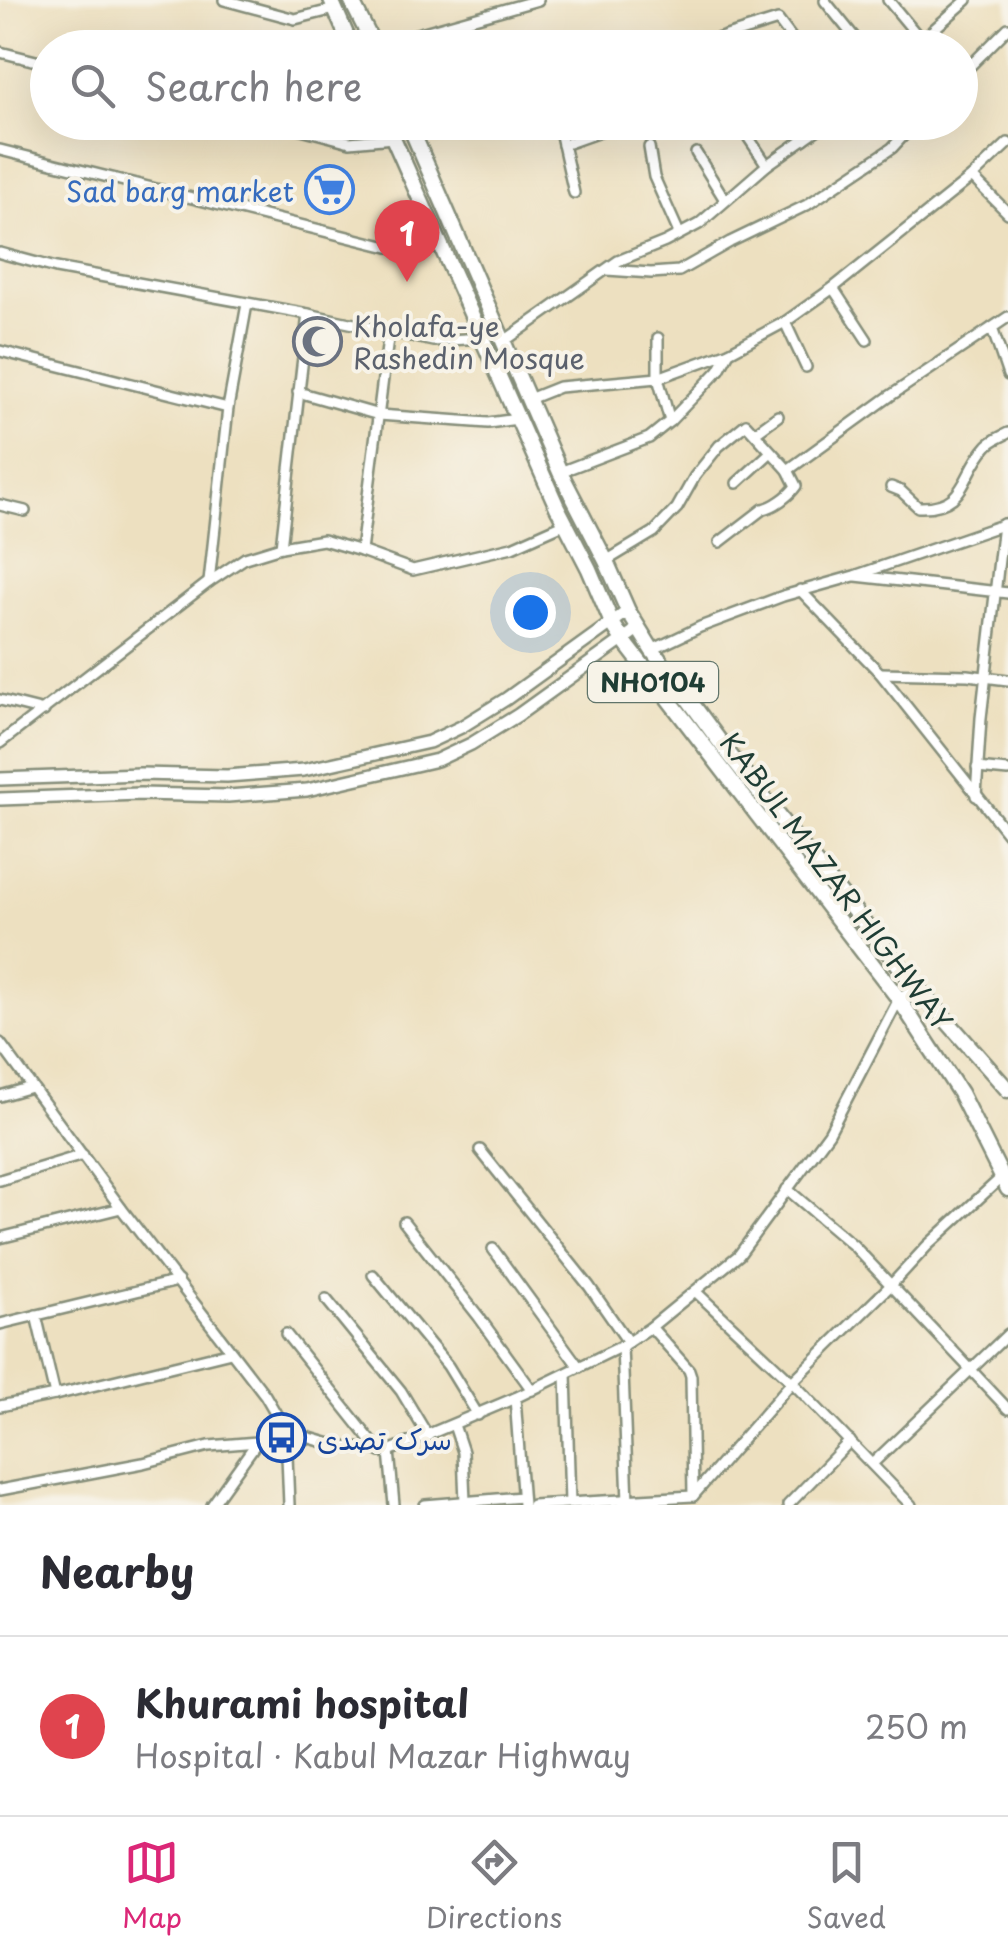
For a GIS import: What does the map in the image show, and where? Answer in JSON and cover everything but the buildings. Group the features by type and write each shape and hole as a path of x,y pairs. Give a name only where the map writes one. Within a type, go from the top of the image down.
{"highway":[{"path":"351,0 366,30"},
{"path":"333,4 344,30"},
{"name":"KABUL MAZAR HIGHWAY","path":"394,140 612,623 899,999 960,1093 1005,1183"},
{"name":"KABUL MAZAR HIGHWAY","path":"415,140 560,472 628,611 652,650 793,836 916,986 1008,1090"}],"main road":[{"path":"0,778 227,776 304,770 430,742 506,699 628,611"},
{"path":"0,798 228,796 307,790 437,760 518,715 639,628"}],"street":[{"path":"224,0 296,19 333,4"},
{"path":"434,30 538,0"},
{"path":"888,0 909,30"},
{"path":"825,1 848,30"},
{"path":"933,30 960,2"},
{"path":"746,30 778,20 785,30"},
{"path":"978,59 1007,32"},
{"path":"0,52 30,60"},
{"path":"342,140 372,140"},
{"path":"562,140 574,193"},
{"path":"563,145 577,140"},
{"path":"750,140 767,166"},
{"path":"502,342 618,261 699,224 803,140"},
{"path":"608,270 679,271 806,204 899,140"},
{"path":"529,399 559,387 658,378 729,352 786,322 972,177 1008,143"},
{"path":"649,146 653,175 679,233"},
{"path":"0,150 388,247 442,248"},
{"path":"696,154 725,200"},
{"path":"972,177 1008,214"},
{"path":"0,253 56,268 433,341 482,338"},
{"path":"833,288 868,340"},
{"path":"209,582 228,408 247,304"},
{"path":"281,547 308,314"},
{"path":"788,470 1008,318"},
{"path":"786,322 806,367"},
{"path":"992,328 1008,375"},
{"path":"361,551 389,331"},
{"path":"658,338 658,378 670,421"},
{"path":"0,351 228,408"},
{"path":"560,472 649,438 719,370 729,352"},
{"path":"298,392 379,414 488,424 518,419"},
{"path":"756,432 778,416"},
{"path":"606,561 654,532 677,508 719,446 742,425 750,425 788,470 796,486 720,542"},
{"path":"891,487 918,507 932,508 958,495 988,444 1008,434"},
{"path":"737,483 771,452"},
{"path":"0,505 25,511"},
{"path":"652,650 700,627 800,590 854,576 1005,523 976,796"},
{"path":"0,743 245,558 323,540 413,570 512,547 566,524"},
{"path":"854,576 1008,593"},
{"path":"800,590 880,673 1008,834"},
{"path":"880,673 1008,680"},
{"path":"0,700 44,711"},
{"path":"977,768 1008,771"},
{"path":"212,1505 257,1442 268,1433 286,1431 340,1446 384,1452 516,1398 625,1344 650,1327 739,1255 828,1133 899,999 916,986"},
{"path":"0,1043 266,1395 286,1431 289,1505"},
{"path":"0,1096 32,1087"},
{"path":"480,1150 590,1286 625,1344 628,1502"},
{"path":"0,1180 83,1155"},
{"path":"532,1505 693,1496 792,1382 927,1246 1005,1183"},
{"path":"787,1189 854,1246 1008,1409"},
{"path":"0,1238 121,1208"},
{"path":"404,1222 532,1390"},
{"path":"494,1249 579,1367"},
{"path":"373,1275 448,1366 478,1415"},
{"path":"0,1324 178,1281"},
{"path":"695,1291 792,1382 911,1505"},
{"path":"326,1299 401,1391 428,1436"},
{"path":"36,1316 55,1395"},
{"path":"650,1327 691,1376 693,1496"},
{"path":"286,1334 384,1452 394,1505"},
{"path":"872,1464 1008,1334"},
{"path":"0,1406 231,1352"},
{"path":"566,1374 570,1503"},
{"path":"426,1505 523,1501 516,1398"},
{"path":"454,1425 463,1452 465,1502"},
{"path":"788,1505 850,1441"},
{"path":"0,1490 143,1463 209,1446 257,1442"}],"place":[{"name":"Sad barg market","path":"329,190"},
{"name":"Khurami hospital","path":"407,282"},
{"name":"Kholafa-ye Rashedin Mosque","path":"318,341"},
{"name":"سرک تصدی","path":"282,1438"}]}
